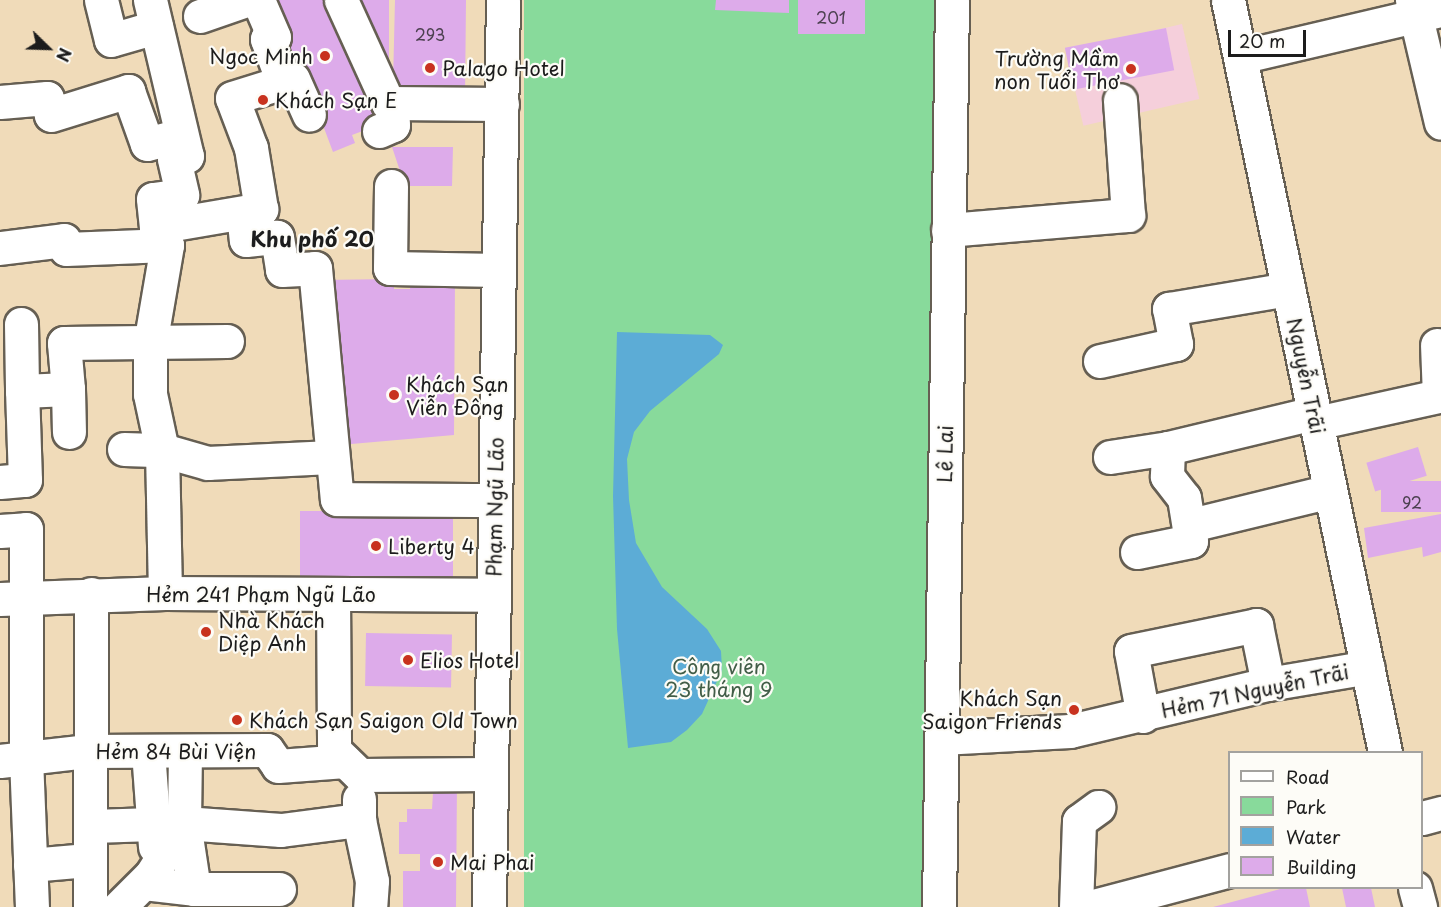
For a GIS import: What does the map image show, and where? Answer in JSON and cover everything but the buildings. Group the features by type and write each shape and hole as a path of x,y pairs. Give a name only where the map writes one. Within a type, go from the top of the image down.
{"main road":[{"path":"101,0 113,46 153,14 187,156 174,159 182,195 153,199 162,236 150,344 150,394 162,450 165,593"},
{"path":"200,16 246,0"},
{"path":"258,0 274,37 267,39 283,82"},
{"path":"341,0 388,103 386,117 502,104"},
{"name":"Phạm Ngũ Lão","path":"489,907 503,0"},
{"name":"Lê Lai","path":"939,907 952,0"},
{"name":"Nguyễn Trãi","path":"1228,0 1385,751"},
{"path":"1240,57 1423,9 1441,123"},
{"path":"0,248 64,240 66,249 162,236 261,209 251,148 232,98 293,79 309,115"},
{"path":"0,102 47,98 51,115 128,91 147,144 181,135"},
{"path":"948,230 1128,215 1120,100"},
{"path":"391,186 390,268 499,270"},
{"path":"243,213 246,240 277,237 282,270 315,268 330,458 337,499 495,500"},
{"path":"1100,361 1176,344 1169,309 1288,290"},
{"path":"0,482 25,480 22,391 14,336"},
{"path":"69,432 64,343 150,344 227,341"},
{"path":"1110,457 1439,396 1437,345"},
{"path":"22,391 68,389"},
{"path":"1137,552 1191,541 1187,512 1167,476 1168,448"},
{"path":"124,449 162,450 208,463 330,458"},
{"path":"1187,512 1330,490"},
{"path":"0,531 26,529 14,598 13,759 30,865 32,907"},
{"name":"Hẻm 241 Phạm Ngũ Lão","path":"14,598 165,593 494,595"},
{"path":"90,907 88,860 92,826 88,751 91,594"},
{"path":"333,594 334,750 352,768 359,820 372,882 370,907"},
{"path":"1143,716 1131,651 1256,625 1268,684"},
{"name":"Hẻm 71 Nguyễn Trãi","path":"941,738 1070,731 1143,716 1268,684 1368,667"},
{"name":"Hẻm 84 Bùi Viện","path":"13,759 88,751 267,750 278,766 352,768"},
{"path":"148,751 169,823 194,889"},
{"path":"118,907 150,875 169,823 185,751"},
{"path":"352,768 491,774"},
{"path":"1076,907 1079,821 1098,807"},
{"path":"1423,818 1441,813"},
{"path":"92,826 169,823 281,831 359,820"},
{"path":"30,865 88,860"},
{"path":"1090,907 1228,871"},
{"path":"150,875 194,889 279,889"},
{"path":"1415,889 1420,907"}],"shaded area":[{"name":"Trường Mầm non Tuổi Thơ","path":"1182,24 1199,99 1083,126 1066,51"}],"green space":[{"name":"Công viên 23 tháng 9","path":"524,0 935,0 935,907 524,907"}],"water":[{"path":"617,332 710,335 723,345 719,354 650,411 634,432 627,459 629,500 636,543 662,587 707,629 721,651 722,670 702,714 687,730 671,742 628,748 617,629 613,496"}],"place":[{"name":"Ngoc Minh","path":"325,56"},
{"name":"Palago Hotel","path":"430,68"},
{"name":"Trường Mầm non Tuổi Thơ","path":"1131,69"},
{"name":"Khách Sạn E","path":"263,100"},
{"name":"Khách Sạn Viễn Đông","path":"394,395"},
{"name":"Liberty 4","path":"376,546"},
{"name":"Nhà Khách Diệp Anh","path":"206,632"},
{"name":"Elios Hotel","path":"408,660"},
{"name":"Khách Sạn Saigon Friends","path":"1074,710"},
{"name":"Khách Sạn Saigon Old Town","path":"237,720"},
{"name":"Mai Phai","path":"438,862"}],"district":[{"name":"Khu phố 20","path":"312,238"}]}
